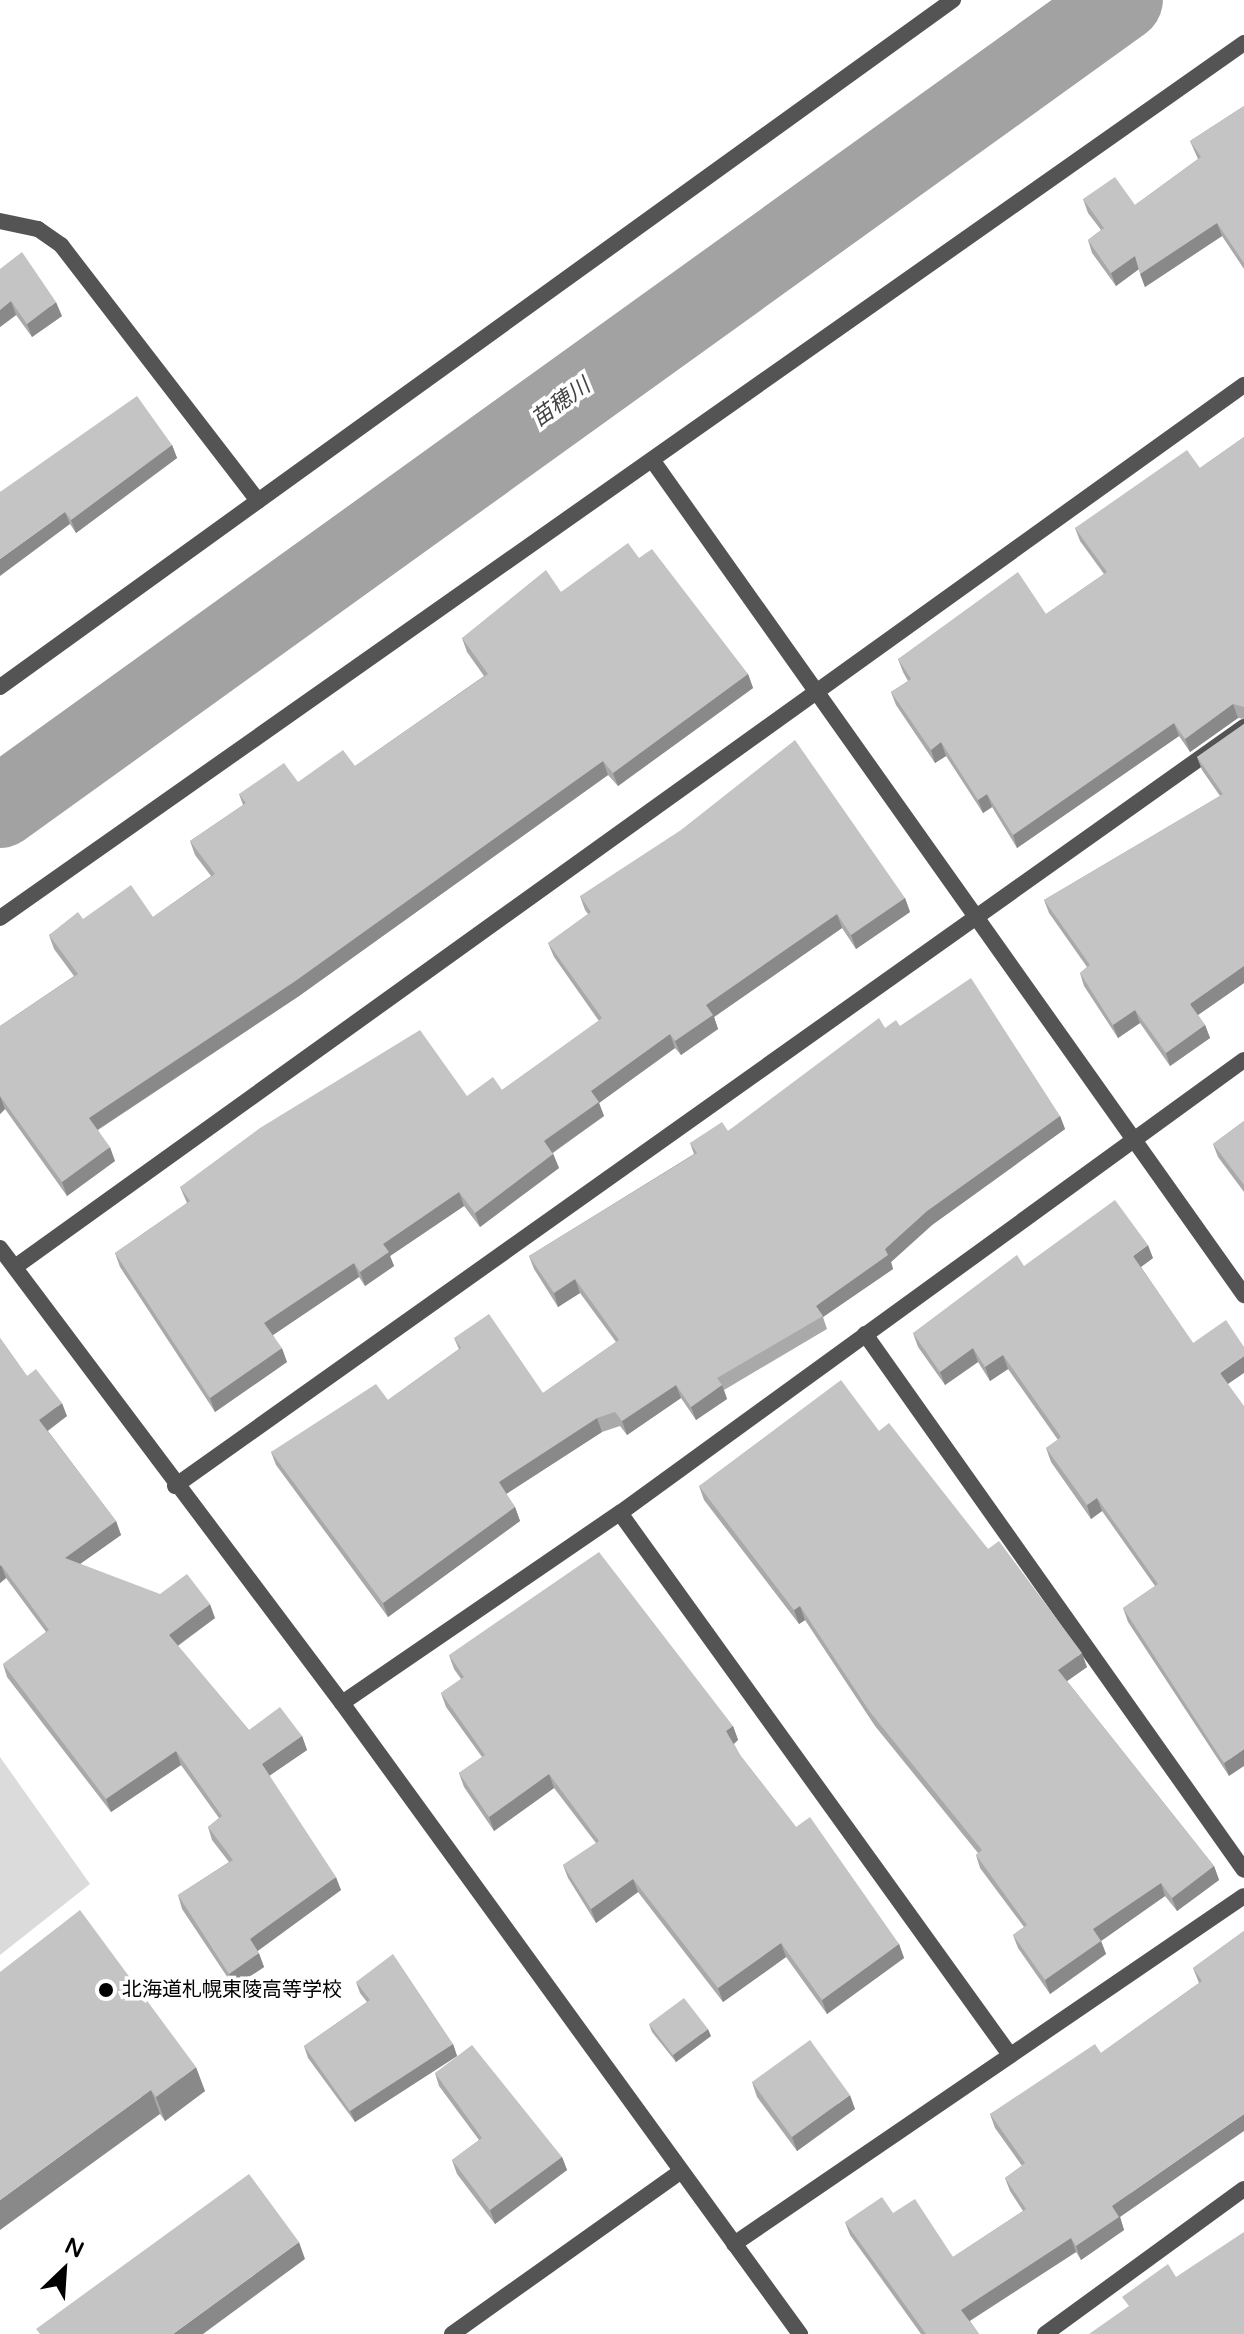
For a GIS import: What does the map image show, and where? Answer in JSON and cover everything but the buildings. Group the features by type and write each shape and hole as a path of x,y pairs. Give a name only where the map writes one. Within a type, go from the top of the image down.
{"street":[{"path":"0,687 953,0"},
{"path":"0,918 655,464 1244,43"},
{"path":"0,221 38,229 61,245 258,501"},
{"path":"15,1267 1244,385"},
{"path":"655,464 1244,1295"},
{"path":"175,1486 1244,727"},
{"path":"342,1703 620,1513 1244,1060"},
{"path":"0,1248 175,1486 342,1703 800,2334"},
{"path":"865,1334 1244,1870"},
{"path":"620,1513 1010,2055"},
{"path":"734,2244 1244,1896"},
{"path":"452,2334 681,2171"},
{"path":"1045,2334 1244,2189"}],"shaded area":[{"path":"0,1757 90,1884 0,1955"}],"waterway":[{"name":"苗穂川","path":"0,807 1122,0"}],"place":[{"name":"北海道札幌東陵高等学校","path":"106,1990"}]}
